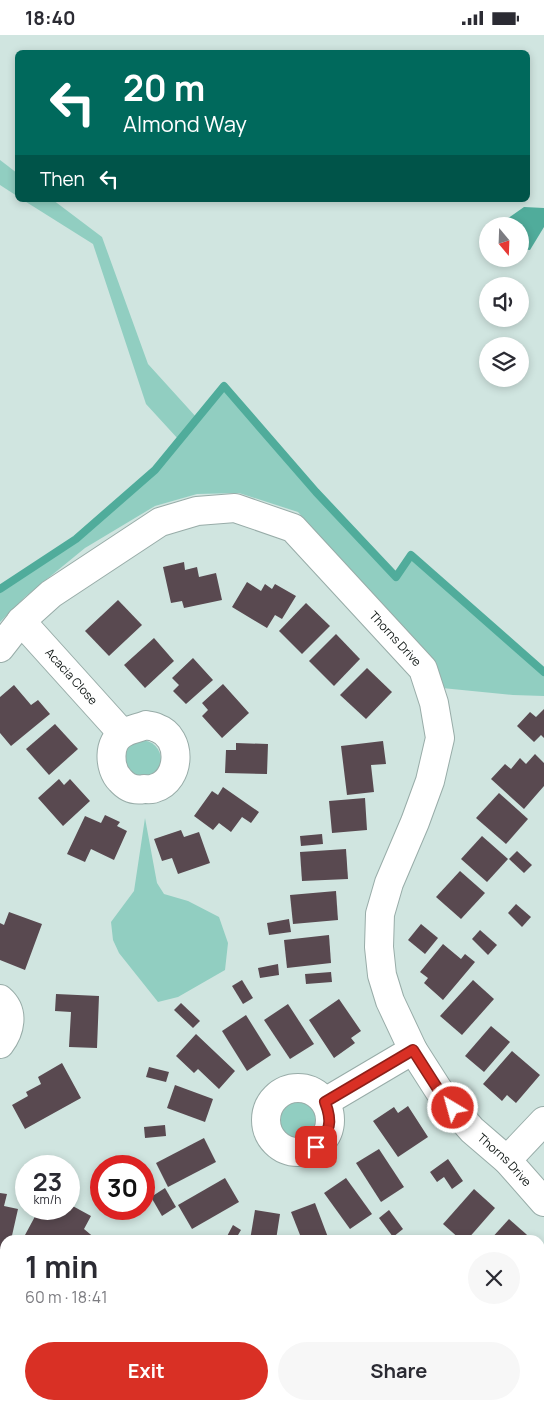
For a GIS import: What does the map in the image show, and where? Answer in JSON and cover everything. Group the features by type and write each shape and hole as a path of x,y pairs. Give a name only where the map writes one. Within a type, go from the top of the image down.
{"street":[{"name":"Thorns Drive","path":"0,648 20,621 51,594 160,522 197,511 235,508 293,528 423,669 434,703 440,739 430,781 389,883 380,914 379,947 382,975 390,1001 413,1050 443,1097 466,1123 507,1160 544,1202"},
{"name":"Acacia Close","path":"20,621 122,733"},
{"path":"0,999 3,1001 10,1024 7,1035 0,1044"},
{"path":"325,1102 413,1050"},
{"path":"507,1160 544,1121"}],"shaded area":[{"path":"0,160 15,171 15,195 0,185"},
{"path":"26,202 56,202 102,237 148,364 197,418 224,386 316,492 395,577 411,555 544,672 544,696 442,688 345,565 298,512 239,493 197,494 155,506 85,548 25,597 0,622 0,589 76,539 155,470 179,440 146,404 93,244"},
{"path":"524,207 544,208 544,227 530,250 529,217 510,217"},
{"path":"145,740 152,743 158,749 161,760 160,768 152,777 145,780 137,780 130,777 122,768 121,756 124,749 133,741"},
{"path":"145,818 157,883 164,894 188,901 219,917 228,943 225,970 178,997 158,1002 119,953 113,940 111,922 134,891"},
{"path":"302,1100 315,1111 316,1127 305,1140 289,1142 276,1131 274,1115 285,1102"}],"building":[{"path":"184,562 185,570 197,567 199,577 216,573 222,600 184,608 182,601 171,603 163,567"},
{"path":"247,582 261,591 265,584 272,589 275,584 296,596 282,619 275,615 267,628 232,607"},
{"path":"118,600 142,625 109,656 85,631"},
{"path":"306,603 330,626 302,654 279,631"},
{"path":"336,634 360,659 334,686 309,661"},
{"path":"154,638 174,661 145,688 124,665"},
{"path":"193,658 213,680 186,704 173,691 179,685 172,678"},
{"path":"367,668 392,692 366,719 340,695"},
{"path":"223,684 249,713 222,738 202,716 208,710 202,703"},
{"path":"14,685 31,705 38,700 50,714 11,746 0,733 0,697"},
{"path":"544,709 544,738 541,735 534,742 517,726 530,712 536,717"},
{"path":"55,724 78,749 49,775 26,749"},
{"path":"383,741 386,764 371,765 374,792 347,795 341,746"},
{"path":"236,743 268,744 267,774 225,773 226,750 236,750"},
{"path":"535,754 544,763 544,786 524,809 491,779 505,764 511,769 520,758 526,764"},
{"path":"59,779 64,785 70,779 90,801 63,826 38,798"},
{"path":"223,787 259,812 251,823 242,817 231,832 219,823 213,830 194,816 212,791 218,795"},
{"path":"499,793 528,819 506,844 476,818"},
{"path":"365,798 367,830 332,833 329,801"},
{"path":"105,815 120,822 117,826 127,831 114,860 91,849 85,862 67,854 85,816 101,823"},
{"path":"181,830 184,837 199,832 210,863 178,874 172,858 162,861 154,839"},
{"path":"322,834 323,844 301,846 300,836"},
{"path":"482,836 508,859 487,882 461,859"},
{"path":"346,849 348,879 302,881 300,852"},
{"path":"517,851 532,865 524,873 509,859"},
{"path":"460,871 485,893 461,919 436,897"},
{"path":"336,891 338,920 293,924 290,895"},
{"path":"516,904 531,917 522,927 508,913"},
{"path":"9,912 42,924 25,970 0,960 0,923 4,925"},
{"path":"289,919 291,932 269,935 267,923"},
{"path":"421,924 438,938 425,954 408,940"},
{"path":"480,930 497,945 488,955 472,939"},
{"path":"329,935 331,963 287,968 284,940"},
{"path":"443,944 461,959 465,954 475,962 443,1000 424,983 428,978 420,972"},
{"path":"278,964 279,975 260,978 258,968"},
{"path":"331,972 332,982 306,984 305,974"},
{"path":"242,980 253,998 243,1004 232,986"},
{"path":"473,980 494,999 462,1035 440,1016"},
{"path":"56,994 99,996 97,1048 69,1047 71,1012 55,1011"},
{"path":"339,999 361,1031 351,1038 355,1043 334,1058 309,1020"},
{"path":"181,1003 200,1021 193,1028 174,1010"},
{"path":"288,1004 314,1044 290,1059 264,1020"},
{"path":"246,1015 271,1055 247,1071 222,1031"},
{"path":"491,1026 510,1042 484,1072 465,1056"},
{"path":"196,1034 235,1071 219,1089 198,1069 194,1073 176,1056"},
{"path":"512,1051 540,1075 516,1103 507,1095 502,1101 483,1084"},
{"path":"62,1063 81,1098 25,1129 12,1105 28,1096 26,1092 41,1084 38,1077"},
{"path":"149,1067 169,1072 166,1082 146,1077"},
{"path":"175,1085 213,1099 205,1122 167,1108"},
{"path":"408,1106 428,1137 398,1157 373,1121 394,1107 398,1113"},
{"path":"165,1125 166,1136 145,1138 144,1127"},
{"path":"204,1138 216,1162 168,1187 156,1163"},
{"path":"379,1149 404,1187 381,1202 356,1163"},
{"path":"448,1159 463,1181 452,1189 444,1177 437,1182 430,1172"},
{"path":"225,1178 239,1202 192,1229 178,1205"},
{"path":"346,1178 372,1214 350,1229 324,1193"},
{"path":"165,1188 176,1207 162,1216 155,1204 155,1194"},
{"path":"474,1189 495,1208 471,1235 455,1235 443,1224"},
{"path":"0,1193 7,1194 4,1206 15,1208 16,1220 12,1235 0,1235"},
{"path":"315,1203 327,1235 300,1235 291,1212"},
{"path":"80,1210 90,1215 84,1229 91,1235 25,1235 33,1220 80,1220"},
{"path":"255,1210 280,1214 277,1235 251,1235"},
{"path":"389,1210 403,1229 396,1235 392,1235 379,1218"},
{"path":"509,1219 527,1235 495,1235"},
{"path":"233,1225 241,1230 238,1235 228,1235"}],"waterway":[{"path":"0,589 76,539 155,470 224,386 316,492 396,577 411,555 544,672"}],"route":[{"path":"316,1147 330,1127 330,1114 325,1102 413,1050 443,1097 453,1108"}]}
